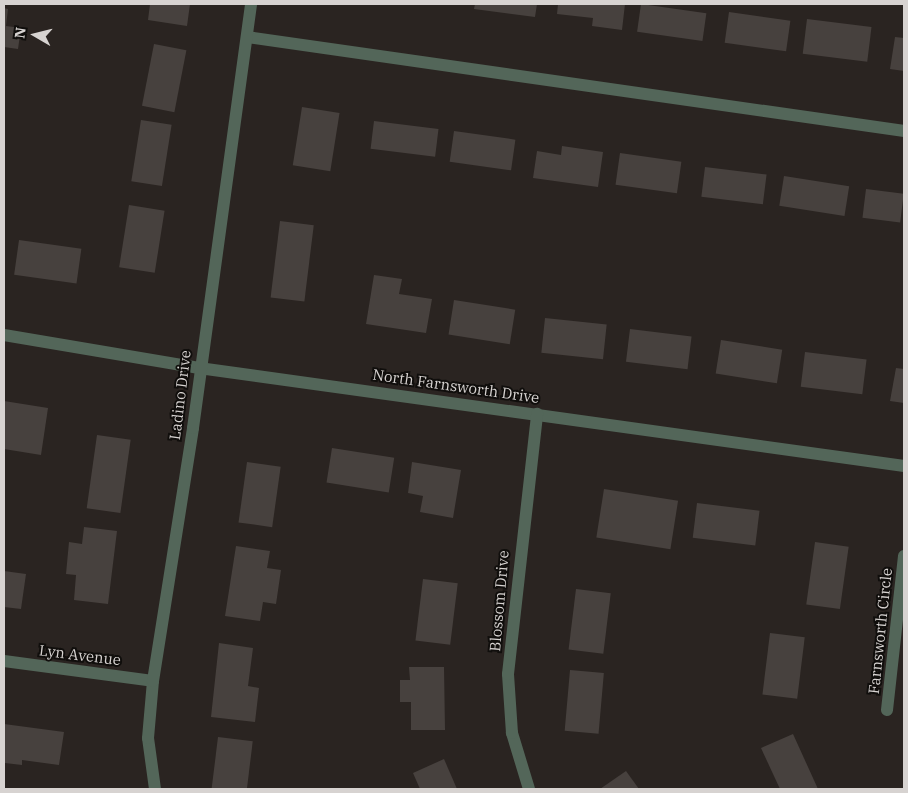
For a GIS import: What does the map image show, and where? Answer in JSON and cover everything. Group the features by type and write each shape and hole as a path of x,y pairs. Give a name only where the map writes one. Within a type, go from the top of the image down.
{"street":[{"name":"Ladino Drive","path":"155,789 148,738 153,681 251,4"},
{"path":"247,37 904,132"},
{"name":"North Farnsworth Drive","path":"4,335 199,368 904,466"},
{"name":"Blossom Drive","path":"529,789 512,733 508,674 537,414"},
{"name":"Farnsworth Circle","path":"888,710 904,556"},
{"name":"Lyn Avenue","path":"4,661 153,681"}],"building":[{"path":"150,4 190,4 187,26 148,20"},
{"path":"475,4 537,4 535,17 474,9"},
{"path":"558,4 625,4 622,30 592,26 593,18 557,14"},
{"path":"641,4 706,13 702,41 637,32"},
{"path":"4,8 8,9 6,26 21,28 18,49 4,47"},
{"path":"729,12 790,21 786,51 725,43"},
{"path":"807,19 872,27 867,62 803,54"},
{"path":"895,37 904,38 904,71 890,69"},
{"path":"154,44 186,50 174,112 142,106"},
{"path":"302,107 340,113 330,171 293,165"},
{"path":"141,120 172,125 162,186 131,181"},
{"path":"374,121 439,129 435,157 371,149"},
{"path":"454,131 515,140 511,170 450,162"},
{"path":"562,146 603,152 598,187 533,178 537,151 561,155"},
{"path":"620,153 681,162 677,193 616,185"},
{"path":"705,167 767,175 763,204 701,197"},
{"path":"784,176 849,186 844,216 779,206"},
{"path":"866,189 904,194 900,222 862,218"},
{"path":"129,205 165,211 155,273 119,267"},
{"path":"280,221 314,225 304,302 271,297"},
{"path":"19,240 81,249 77,283 14,275"},
{"path":"374,275 402,279 399,294 432,299 426,333 366,324"},
{"path":"454,300 515,310 510,344 449,335"},
{"path":"545,318 607,324 603,359 541,353"},
{"path":"630,329 692,337 688,369 626,362"},
{"path":"721,340 782,350 777,383 716,374"},
{"path":"805,352 867,360 862,394 801,387"},
{"path":"896,368 904,369 904,403 890,401"},
{"path":"4,401 48,408 41,455 4,449"},
{"path":"97,435 131,440 120,513 87,508"},
{"path":"332,448 394,458 389,492 327,483"},
{"path":"247,462 281,467 272,527 239,522"},
{"path":"412,462 461,470 453,518 420,512 423,496 408,493"},
{"path":"604,489 678,501 670,549 596,537"},
{"path":"697,503 760,511 755,545 693,538"},
{"path":"84,527 117,531 108,604 74,600 76,575 66,574 69,542 82,544"},
{"path":"815,542 849,547 840,609 806,604"},
{"path":"236,546 270,551 267,568 281,570 276,604 263,602 260,621 225,616"},
{"path":"4,571 26,574 21,609 4,607"},
{"path":"423,579 458,583 450,645 415,641"},
{"path":"576,589 611,593 603,654 569,650"},
{"path":"770,633 805,637 797,699 762,695"},
{"path":"219,643 253,648 248,686 259,688 255,722 211,717"},
{"path":"409,667 444,667 445,730 411,730 411,702 400,702 400,680 410,680"},
{"path":"570,670 604,673 599,734 565,731"},
{"path":"4,724 64,732 59,765 22,760 22,765 5,763"},
{"path":"793,734 818,789 780,789 761,748"},
{"path":"218,737 253,741 247,789 212,789"},
{"path":"444,759 457,789 420,789 413,773"},
{"path":"626,771 639,789 600,789"}]}
